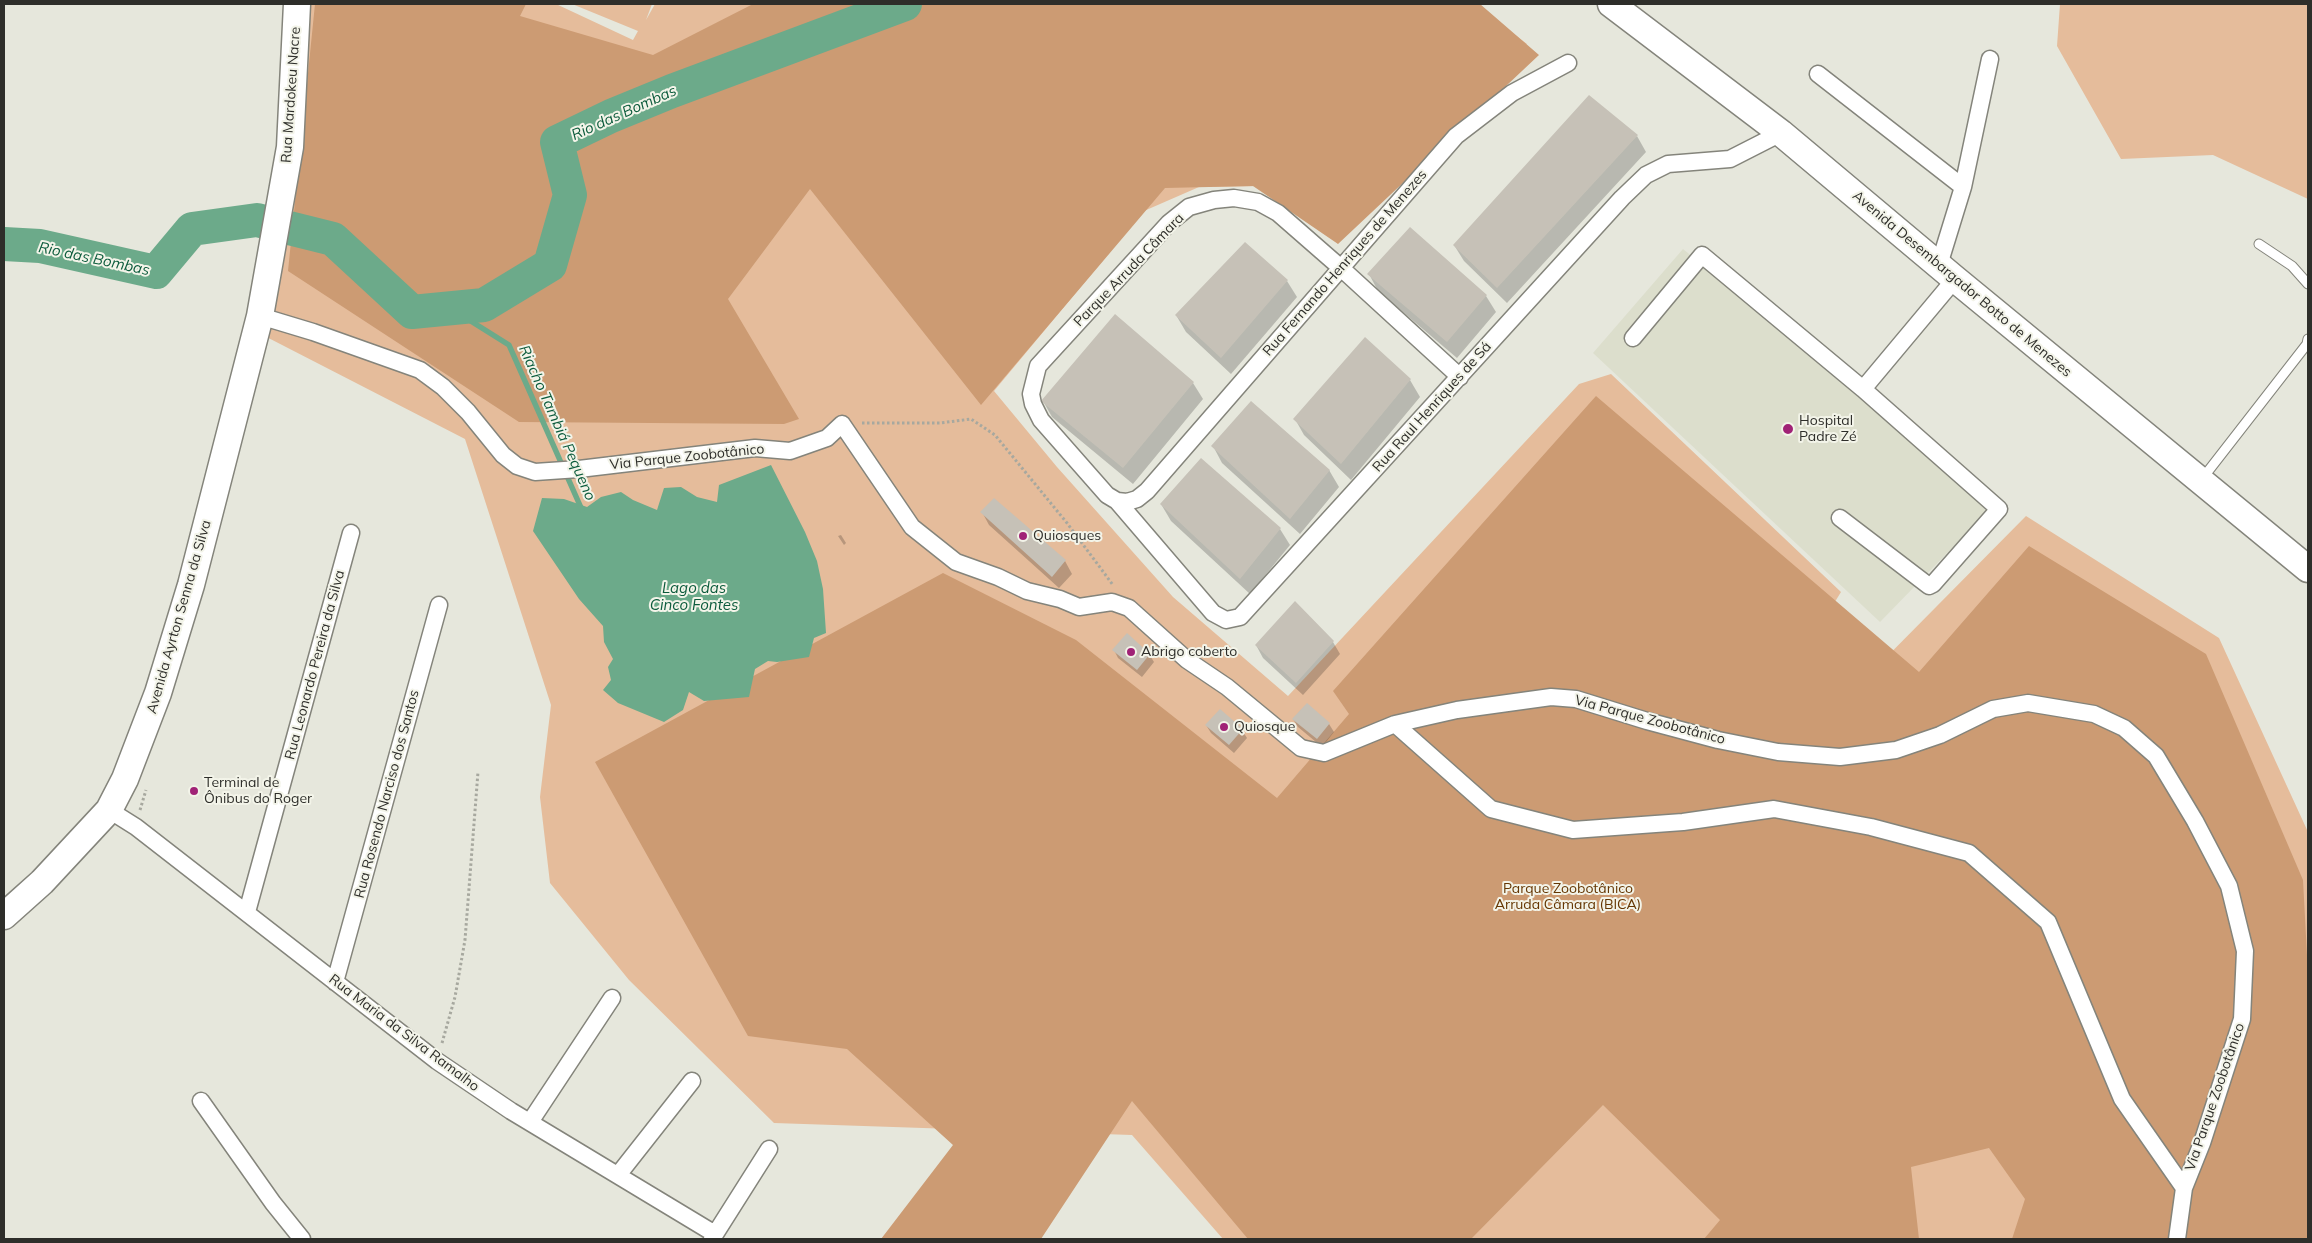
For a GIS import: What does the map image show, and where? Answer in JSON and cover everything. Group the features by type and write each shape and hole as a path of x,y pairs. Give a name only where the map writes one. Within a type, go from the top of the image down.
{"main road":[{"name":"Rua Mardokeu Nacre","path":"268,274 290,147 297,4"},
{"name":"Avenida Desembargador Botto de Menezes","path":"1611,4 1781,133 2308,569"},
{"name":"Avenida Ayrton Senna da Silva","path":"4,916 42,882 109,810 125,779 142,738 186,602 260,316 268,274"}],"street":[{"path":"1863,389 1947,272 1990,59"},
{"name":"Rua Fernando Henriques de Menezes","path":"1117,502 1137,499 1147,491 1456,136 1512,94 1568,63"},
{"path":"1818,74 1963,187"},
{"name":"Rua Raul Henriques de Sá","path":"1117,502 1213,612 1226,620 1240,617 1622,198 1646,175 1668,164 1730,159 1781,133"},
{"name":"Parque Arruda Câmara","path":"1117,502 1107,495 1041,420 1033,404 1031,394 1032,382 1038,366 1169,223 1189,207 1214,200 1234,198 1258,202 1278,213 1460,376"},
{"path":"1633,338 1702,255 1863,389 1999,509 1933,584 1929,586 1840,518"},
{"name":"Via Parque Zoobotânico","path":"260,316 313,332 420,370 443,387 468,412 503,455 517,466 535,472 552,472 755,448 790,451 827,438 842,424"},
{"path":"842,424 889,496 912,527 956,562 998,577 1027,591 1078,607 1112,602 1129,608"},
{"name":"Rua Leonardo Pereira da Silva","path":"247,912 351,533"},
{"name":"Rua Rosendo Narciso dos Santos","path":"335,982 439,605"},
{"name":"Via Parque Zoobotânico","path":"1129,608 1187,660 1227,687 1301,748 1324,753 1395,724 1457,710 1541,698 1576,699 1718,740 1778,752 1840,757 1896,750 1940,735 1993,709 2028,703 2094,714 2124,728 2156,756 2195,821 2229,886 2245,951 2242,1019 2202,1143 2184,1188 2177,1239"},
{"path":"1395,724 1491,808 1573,830 1683,822 1774,809 1871,827 1969,853 2048,922 2122,1099 2184,1188"},
{"name":"Rua Maria da Silva Ramalho","path":"109,810 136,827 437,1061 530,1122 618,1175 714,1237"},
{"path":"530,1122 612,998"},
{"path":"618,1175 692,1081"},
{"path":"201,1101 273,1203 302,1239"},
{"path":"714,1237 769,1149"}],"lane":[{"path":"2259,244 2292,266 2308,284"},
{"path":"2201,481 2307,344 2308,339"}],"path":[{"path":"842,424 940,423 971,419 995,435 1067,523 1129,608"},
{"path":"437,1061 455,997 465,940 478,772"}],"shaded area":[{"name":"Hospital Padre Zé","path":"1683,249 1994,505 1880,622 1593,353"}],"green space":[{"name":"Parque Zoobotânico Arruda Câmara (BICA)","path":"300,4 556,4 633,40 638,31 572,4 652,4 646,20 655,4 1474,4 1527,44 1486,63 1265,186 1199,187 1144,211 994,391 1057,467 1173,597 1288,696 1579,384 1611,374 1841,592 1809,644 1846,698 2026,516 2219,638 2308,832 2308,1239 1223,1239 1132,1135 774,1123 629,980 550,883 540,797 551,705 465,439 249,328"},
{"path":"315,4 526,4 520,16 653,55 753,4 1480,4 1539,55 1338,244 1253,186 1165,188 981,405 810,189 728,299 799,419 784,424 519,422 288,271"},
{"path":"2060,4 2308,4 2308,199 2213,155 2121,159 2057,46"},
{"name":"Parque Zoobotânico Arruda Câmara (BICA)","path":"1596,396 1919,672 2029,546 2206,654 2303,880 2308,974 2308,1239 2012,1239 2025,1199 1989,1148 1911,1167 1919,1239 1704,1239 1720,1220 1603,1105 1471,1239 1248,1239 1132,1101 1041,1239 881,1239 953,1145 847,1049 748,1036 595,762 943,573 1076,640 1277,798 1349,714 1333,691"}],"water":[{"name":"Lago das Cinco Fontes","path":"771,465 805,532 817,561 823,589 826,633 814,638 809,657 777,662 768,661 755,669 749,697 704,701 689,692 683,710 664,722 618,703 603,690 611,680 608,667 613,659 604,642 603,626 579,599 533,531 542,498 564,499 587,507 601,497 621,492 633,500 657,510 664,488 681,487 697,497 717,502 719,485"}],"building":[{"path":"1589,95 1638,135 1497,288 1453,245"},
{"path":"1410,227 1487,295 1447,342 1367,274"},
{"path":"1245,242 1288,280 1221,358 1175,315"},
{"path":"1115,314 1194,382 1123,468 1041,401"},
{"path":"1365,337 1411,379 1341,464 1293,419"},
{"path":"1251,401 1330,470 1290,519 1211,446"},
{"path":"1201,458 1281,528 1240,579 1160,504"},
{"name":"Quiosques","path":"994,498 1066,560 1052,577 980,512"},
{"path":"1295,601 1334,641 1296,683 1255,645"},
{"name":"Abrigo coberto","path":"1127,633 1150,654 1137,670 1112,650"},
{"path":"1307,703 1330,723 1317,739 1292,719"},
{"name":"Quiosque","path":"1220,709 1243,729 1229,745 1205,725"}],"waterway":[{"name":"Rio das Bombas","path":"4,244 40,246 156,272 192,229 257,220 333,239 412,312 484,305 550,265 570,195 557,142 611,116 672,91 905,4"},
{"name":"Riacho Tambiá Pequeno","path":"450,308 509,345 582,510"}],"place":[{"name":"Hospital Padre Zé","path":"1788,429"},
{"name":"Quiosques","path":"1023,536"},
{"name":"Abrigo coberto","path":"1131,652"},
{"name":"Quiosque","path":"1224,727"},
{"name":"Terminal de Ônibus do Roger","path":"194,791"}]}
